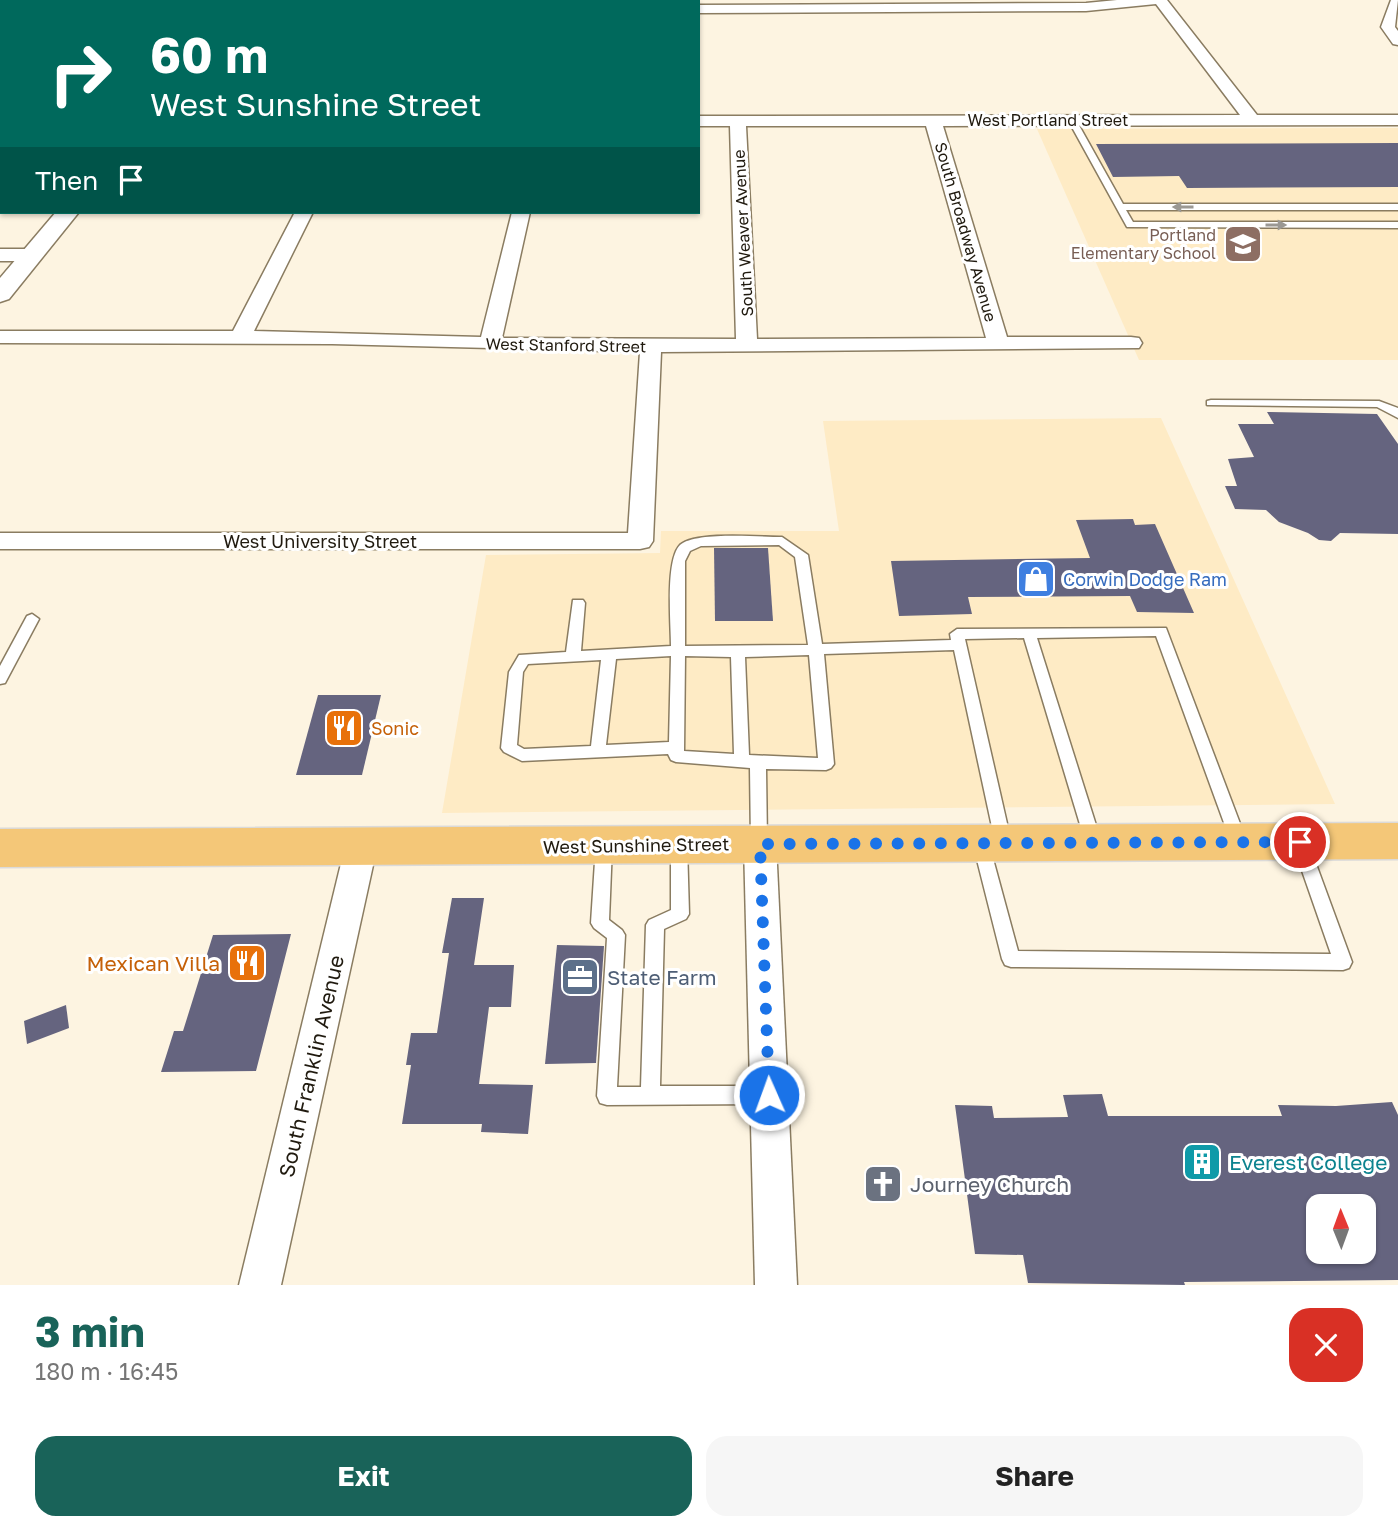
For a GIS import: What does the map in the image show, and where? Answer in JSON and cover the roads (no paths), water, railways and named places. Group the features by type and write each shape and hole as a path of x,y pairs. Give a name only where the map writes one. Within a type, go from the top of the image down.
{"main road":[{"name":"West Sunshine Street","path":"0,848 1398,841"}],"street":[{"path":"700,9 797,4 1086,7 1160,0 1252,120"},
{"path":"1396,0 1388,27 1398,41"},
{"name":"South Broadway Avenue","path":"933,120 998,344"},
{"name":"West Portland Street","path":"700,121 1398,120"},
{"name":"South Weaver Avenue","path":"737,121 747,344"},
{"path":"0,294 66,214"},
{"path":"240,339 303,214"},
{"path":"490,344 522,214"},
{"path":"0,255 32,256"},
{"name":"West Stanford Street","path":"0,337 356,338 490,344 651,346 1132,343"},
{"name":"West University Street","path":"0,541 640,541 651,346"},
{"path":"760,844 776,1285"},
{"name":"South Franklin Avenue","path":"260,1285 361,847"}],"lane":[{"path":"1072,120 1130,225 1398,225"},
{"path":"1120,207 1398,207"},
{"path":"1211,403 1379,404 1394,410 1398,415"},
{"path":"782,541 801,555 816,649 826,764 758,763 676,756 678,561 685,548 699,542 782,541"},
{"path":"573,657 578,603"},
{"path":"0,679 32,619"},
{"path":"1239,842 1161,631 957,634 1011,959 1343,962 1300,842"},
{"path":"1029,633 1094,842"},
{"path":"676,748 523,755 509,748 516,672 524,659 678,651 738,652 959,645"},
{"path":"738,652 742,760"},
{"path":"598,751 608,655"},
{"path":"758,763 760,844"},
{"path":"650,1096 656,925 680,914 679,845"},
{"path":"604,846 600,923 616,934 607,1096 769,1095"}],"place":[{"name":"Portland Elementary School","path":"1243,244"},
{"name":"Corwin Dodge Ram","path":"1036,579"},
{"name":"Sonic","path":"344,728"},
{"name":"Mexican Villa","path":"247,963"},
{"name":"State Farm","path":"580,977"},
{"name":"Everest College","path":"1202,1162"},
{"name":"Journey Church","path":"883,1184"}]}
